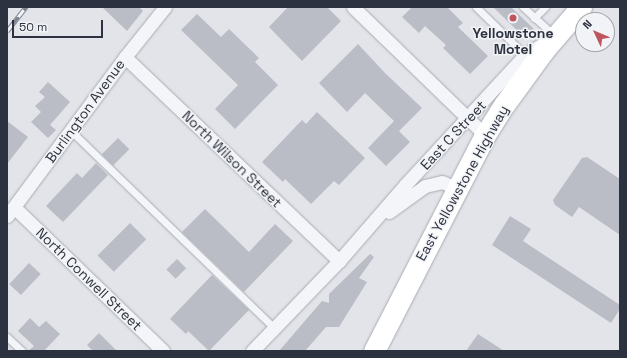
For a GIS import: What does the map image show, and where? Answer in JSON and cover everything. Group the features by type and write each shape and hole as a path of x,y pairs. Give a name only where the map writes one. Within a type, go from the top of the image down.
{"main road":[{"name":"East Yellowstone Highway","path":"374,351 456,188 485,135 504,105 575,11"}],"street":[{"name":"Burlington Avenue","path":"11,212 70,130 165,7"},
{"path":"353,7 485,135"},
{"name":"East C Street","path":"252,351 339,261 406,185 525,55 555,36"},
{"name":"North Wilson Street","path":"125,57 339,261"},
{"name":"East C Street","path":"373,224 425,186 442,182 456,188"},
{"name":"North Conwell Street","path":"11,212 163,351"}],"lane":[{"path":"476,7 525,55"},
{"path":"523,7 555,36"},
{"path":"534,18 545,7"},
{"path":"70,130 274,328"},
{"path":"7,337 22,351"}],"building":[{"path":"102,7 139,7 143,11 127,31"},
{"path":"288,7 327,7 341,21 302,61 269,27"},
{"path":"412,7 447,7 463,23 458,27 488,56 470,74 443,48 446,45 425,26 419,33 402,17"},
{"name":"Yellowstone Motel","path":"493,7 511,7 534,29 525,38"},
{"path":"197,14 221,37 229,29 259,58 255,62 278,85 235,129 215,109 238,85 181,30"},
{"path":"358,44 385,73 422,108 399,131 410,142 386,166 368,148 394,121 365,93 347,112 319,83"},
{"path":"48,82 70,102 50,125 56,130 48,138 31,122 41,112 35,106 45,97 39,92"},
{"path":"317,112 365,158 339,185 334,181 311,204 285,179 283,182 262,162 302,120 306,124"},
{"path":"7,121 28,137 7,164"},
{"path":"118,138 129,149 113,166 102,154"},
{"path":"587,157 620,179 620,235 579,207 572,217 555,205 553,200 582,158"},
{"path":"96,163 108,175 63,222 46,206 77,173 82,178"},
{"path":"205,209 249,252 275,224 293,241 244,292 182,232"},
{"path":"510,216 531,229 523,241 620,305 620,309 611,323 492,245"},
{"path":"130,223 146,239 114,272 97,256"},
{"path":"370,254 374,257 359,278 367,282 339,327 326,327 305,351 279,351 322,301 329,303 329,294"},
{"path":"177,259 186,268 176,279 166,270"},
{"path":"29,263 41,274 21,295 9,284"},
{"path":"212,275 249,310 209,351 188,331 186,334 170,319"},
{"path":"30,318 39,327 46,321 60,334 44,351 28,351 34,346 18,331"},
{"path":"99,333 117,351 93,351 87,345"},
{"path":"478,334 504,351 466,351"}],"railway":[{"path":"7,31 26,7"}],"place":[{"name":"Yellowstone Motel","path":"513,18"}]}
